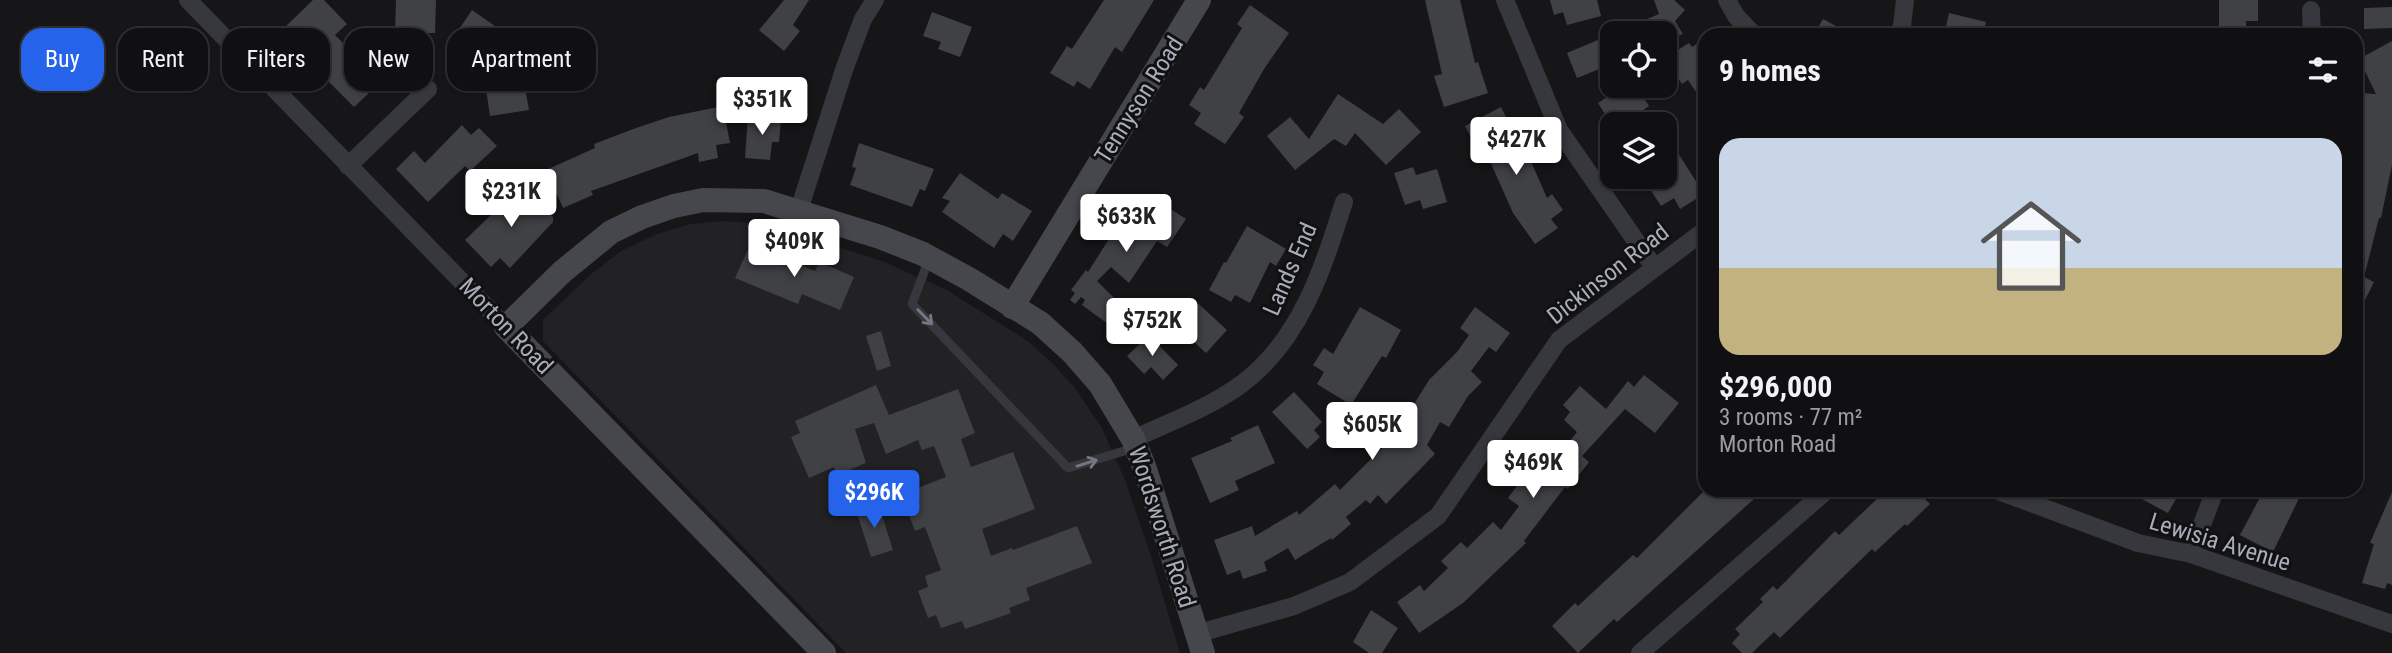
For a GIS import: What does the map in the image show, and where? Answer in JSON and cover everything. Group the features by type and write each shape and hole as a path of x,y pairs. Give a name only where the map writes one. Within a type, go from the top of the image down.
{"street":[{"name":"Morton Road","path":"188,0 824,653"},
{"path":"799,210 845,66 863,19 875,0"},
{"name":"Tennyson Road","path":"1012,306 1199,0"},
{"path":"1505,0 1559,130 1654,267"},
{"path":"1727,0 1736,16 1747,28"},
{"path":"1901,28 1905,0"},
{"path":"2311,10 2312,28"},
{"path":"348,166 426,91"},
{"name":"Wordsworth Road","path":"506,327 562,272 611,232 642,217 703,200 764,201 880,237 930,258 1040,323 1072,352 1100,384 1135,443 1200,643"},
{"name":"Lands End","path":"1135,443 1244,382 1276,351 1302,312 1324,263 1344,202"},
{"name":"Dickinson Road","path":"1200,643 1349,582 1438,516 1559,340 1698,235"},
{"path":"1640,653 1819,497"},
{"name":"Lewisia Avenue","path":"2015,497 2138,543 2191,554 2392,624"},
{"path":"2191,554 2212,497"}],"lane":[{"path":"930,258 912,304 1068,468 1135,443"}],"shaded area":[{"path":"724,221 765,224 882,261 947,290 1029,342 1053,364 1075,388 1102,428 1125,480 1180,653 846,653 543,341 543,320 590,275 621,251 657,234 691,224"}],"building":[{"path":"313,0 324,0 347,24 335,35 344,44 344,91 369,93 354,107 330,83 330,28 284,28"},
{"path":"396,0 436,0 435,33 433,28 395,28"},
{"path":"784,0 809,0 793,25 800,31 784,51 759,30"},
{"path":"1104,0 1154,0 1122,52 1115,47 1090,89 1077,81 1074,87 1050,73 1067,46 1072,49"},
{"path":"1425,0 1460,0 1475,63 1478,62 1488,93 1444,107 1434,76 1442,74"},
{"path":"1550,0 1597,0 1601,16 1567,25 1563,12 1554,15"},
{"path":"1654,0 1674,0 1685,10 1675,21 1645,20 1659,14"},
{"path":"2219,0 2258,0 2258,21 2246,21 2246,28 2219,28"},
{"path":"1250,5 1289,33 1264,69 1239,113 1244,117 1225,144 1194,124 1201,113 1189,105 1200,87 1204,90 1242,28 1237,24"},
{"path":"2392,7 2392,28 2364,29 2364,8"},
{"path":"472,10 498,28 460,28"},
{"path":"932,12 972,27 960,57 938,49 941,42 923,36"},
{"path":"1949,13 1986,22 1985,28 1946,28"},
{"path":"1823,19 1840,28 1818,28"},
{"path":"1677,24 1683,34 1677,37"},
{"path":"1600,39 1600,69 1577,78 1567,53"},
{"path":"2392,41 2392,165 2381,218 2364,277 2374,282 2363,304 2363,93 2376,94 2363,67 2363,57"},
{"path":"1689,43 1692,47 1698,43 1698,95 1688,80 1682,84 1677,76 1677,50"},
{"path":"486,91 537,91 526,93 529,110 490,116"},
{"path":"1338,94 1383,124 1399,109 1421,132 1386,165 1355,133 1346,146 1334,139 1295,170 1267,136 1290,117 1309,139"},
{"path":"1605,98 1644,98 1649,106 1640,112 1604,112 1598,103"},
{"path":"723,106 730,143 716,145 718,158 699,162 698,153 591,191 593,195 563,208 546,170 595,148 594,144 636,128 669,117"},
{"path":"1501,107 1509,123 1499,128 1514,156 1526,150 1547,198 1552,194 1563,210 1551,219 1558,228 1535,244 1513,213 1485,150 1479,153 1465,126"},
{"path":"748,116 781,119 779,142 772,142 770,160 745,158"},
{"path":"462,125 471,135 479,128 497,146 470,171 465,166 428,202 396,169 414,151 425,163"},
{"path":"859,143 934,169 925,191 920,189 912,207 850,185 856,168 852,167"},
{"path":"1677,152 1698,185 1698,198 1680,209 1674,198 1661,206 1650,189 1677,189"},
{"path":"1413,167 1416,175 1437,169 1447,202 1423,209 1420,200 1405,205 1394,173"},
{"path":"960,173 998,199 1002,193 1032,211 1013,241 1003,234 994,248 942,212 950,201 942,198"},
{"path":"522,185 553,217 553,222 510,268 500,258 491,267 465,240"},
{"path":"1155,199 1186,219 1167,247 1157,241 1129,283 1111,267 1097,281 1116,300 1110,308 1116,313 1108,324 1082,305 1085,300 1081,297 1075,304 1070,300 1075,293 1071,290 1086,270 1088,272 1136,203 1147,210"},
{"path":"1247,226 1286,249 1276,266 1270,262 1250,303 1235,295 1231,302 1209,290"},
{"path":"750,245 815,271 819,262 854,277 840,310 802,294 798,304 735,278"},
{"path":"1192,298 1227,330 1206,353 1171,321"},
{"path":"1360,307 1401,330 1386,358 1382,356 1351,405 1317,384 1324,372 1313,365 1324,348 1333,354"},
{"path":"1475,307 1510,333 1496,352 1489,347 1471,371 1482,382 1468,396 1449,427 1440,422 1427,445 1435,454 1386,504 1378,495 1370,504 1366,500 1346,517 1351,524 1332,540 1331,538 1295,560 1288,548 1264,562 1267,571 1243,579 1240,570 1227,575 1214,540 1252,526 1255,536 1297,511 1299,515 1335,484 1340,490 1411,419 1406,417 1429,380 1457,352 1469,335 1460,328"},
{"path":"881,331 891,366 877,371 866,336"},
{"path":"1149,335 1178,365 1163,380 1151,367 1144,374 1127,356"},
{"path":"1644,375 1679,403 1655,433 1625,409 1582,456 1589,462 1568,489 1565,487 1524,541 1526,543 1463,603 1419,633 1397,602 1420,585 1424,591 1448,568 1441,561 1461,542 1467,548 1493,522 1501,530 1519,506 1508,498 1524,476 1528,478 1552,446 1561,452 1577,432 1564,420 1570,412 1563,405 1580,386 1606,409 1628,381 1634,387"},
{"path":"876,385 889,415 958,389 975,433 961,439 971,467 1013,452 1035,509 982,529 991,556 1077,526 1092,563 1026,588 1030,600 1009,608 1011,613 965,629 962,621 941,628 936,615 928,618 918,591 928,587 925,576 941,570 925,527 915,531 907,510 920,504 915,489 946,477 934,446 922,450 918,440 886,454 874,423 855,429 866,463 837,475 834,467 809,478 791,437 800,433 795,421"},
{"path":"1294,392 1322,422 1314,430 1320,437 1307,449 1272,412"},
{"path":"1258,425 1275,463 1235,481 1239,490 1210,503 1191,458 1232,441 1230,438"},
{"path":"2392,492 2392,585 2387,583 2385,589 2362,583 2374,544 2370,543"},
{"path":"1698,497 1756,497 1617,622 1614,619 1578,653 1552,626 1575,603 1578,606 1633,555 1637,558"},
{"path":"1879,497 1923,497 1930,504 1875,552 1872,549 1780,638 1774,632 1752,653 1742,653 1732,643 1740,634 1735,629 1763,602 1760,599 1773,586 1777,590 1835,531 1839,535"},
{"path":"2138,497 2177,497 2168,513"},
{"path":"2260,497 2300,497 2273,552 2240,535"},
{"path":"878,503 893,550 871,557 856,510"},
{"path":"1371,610 1398,628 1382,653 1369,653 1353,642"}]}
